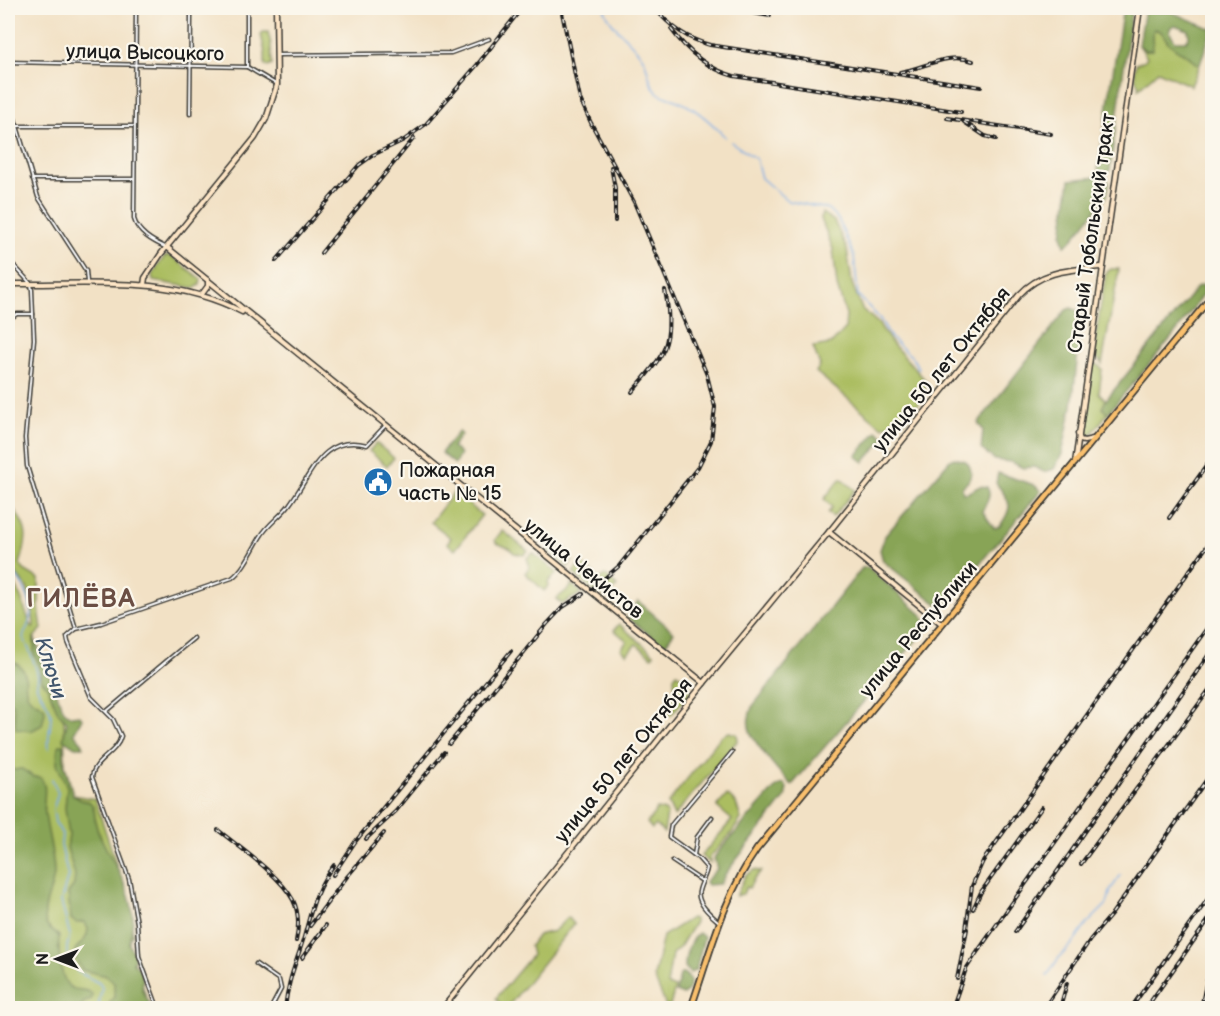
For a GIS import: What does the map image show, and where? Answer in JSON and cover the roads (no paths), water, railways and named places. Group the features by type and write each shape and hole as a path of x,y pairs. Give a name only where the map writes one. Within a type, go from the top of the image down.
{"main road":[{"path":"144,285 145,278 255,138 266,119 277,85 276,8"},
{"name":"Старый Тобольский тракт","path":"1075,464 1101,267 1140,8"},
{"path":"168,248 250,316"},
{"name":"улица 50 лет Октября","path":"443,1008 1026,288 1038,279 1053,273 1101,267"},
{"path":"201,295 208,286 208,281"},
{"path":"8,284 144,285 201,295 250,316"},
{"name":"улица Республики","path":"691,1008 719,922 742,871 765,838 1212,296"},
{"name":"улица Чекистов","path":"250,316 704,683"},
{"path":"1078,433 1079,438 1084,441 1096,437"},
{"path":"829,532 942,624"}],"street":[{"path":"8,8 8,25"},
{"path":"136,8 134,219 136,228 168,248"},
{"path":"247,8 247,67"},
{"path":"190,114 191,15"},
{"path":"277,55 451,53 489,39"},
{"path":"8,61 8,91 11,105 38,197 86,271 87,285"},
{"name":"улица Высоцкого","path":"8,61 247,67 277,85"},
{"path":"8,102 11,105"},
{"path":"16,126 134,126"},
{"path":"32,178 133,179"},
{"path":"8,259 31,284 33,349 25,438 27,466 76,629"},
{"path":"8,320 17,314 33,314"},
{"path":"158,1008 139,956 137,923 129,879 92,777 95,766 117,747 120,741 119,732 114,719 91,697 68,642 69,634 76,629 101,623 232,578 239,571 263,532 289,506 319,459 339,444 357,442 367,445 386,425"},
{"path":"107,711 194,638"},
{"path":"719,922 699,898 699,891 707,868 694,855 669,837 671,825 732,752"},
{"path":"694,855 697,837 712,817"},
{"path":"672,861 702,881"},
{"path":"256,964 279,980 280,989 271,1008"}],"waterway":[{"path":"604,8 616,28 643,58 654,89 697,112 725,137"},
{"path":"731,142 756,159 761,178 788,201 828,209 838,219 854,256 858,295 880,319 891,338 911,356 919,369"},
{"name":"Ключи","path":"8,510 10,514"},
{"name":"Ключи","path":"8,531 12,519"},
{"name":"Ключи","path":"8,566 21,583 30,605 29,624 23,637 36,668 37,687 50,711 49,749"},
{"name":"Ключи","path":"52,779 58,793 53,810 55,822 62,834 61,845 68,876 61,901 70,935 67,956 78,972 99,983 102,987 98,1008"},
{"path":"1047,976 1087,924 1107,904 1111,889 1121,875"}],"railway":[{"path":"276,261 359,165 373,155 404,140 426,124 522,8"},
{"path":"561,8 580,99 634,202 707,375 715,407 711,441 698,467 619,566 592,589"},
{"path":"655,8 679,31 710,45 981,87"},
{"path":"723,8 770,16"},
{"path":"671,29 684,45 707,64 734,76 961,112"},
{"path":"900,72 945,59 973,61"},
{"path":"947,118 1051,134"},
{"path":"964,122 985,136 996,139"},
{"path":"321,253 414,138"},
{"path":"611,167 615,188 615,221"},
{"path":"632,392 655,365 667,340 669,323 665,290"},
{"path":"1169,518 1212,458"},
{"path":"965,936 972,886 983,861 1212,539"},
{"path":"449,744 547,624 563,607 583,594"},
{"path":"953,1006 966,969 978,951 1212,621"},
{"path":"1015,932 1212,650"},
{"path":"333,875 355,842 511,651"},
{"path":"1081,864 1212,686"},
{"path":"366,839 396,811 444,752"},
{"path":"1044,1008 1090,940 1111,915 1212,772"},
{"path":"973,909 981,892 1042,807"},
{"path":"218,830 259,862 287,891 293,900 297,915 296,941"},
{"path":"310,926 384,833"},
{"path":"285,1008 290,980 315,899 322,882 334,865"},
{"path":"1131,1008 1212,893"},
{"path":"1146,1008 1212,915"},
{"path":"302,958 326,925"},
{"path":"957,979 967,929"},
{"path":"1201,1008 1212,955"},
{"path":"1060,1008 1067,983"}],"place":[{"name":"Пожарная часть № 15","path":"378,482"}],"district":[{"name":"ГИЛЁВА","path":"81,598"}]}
